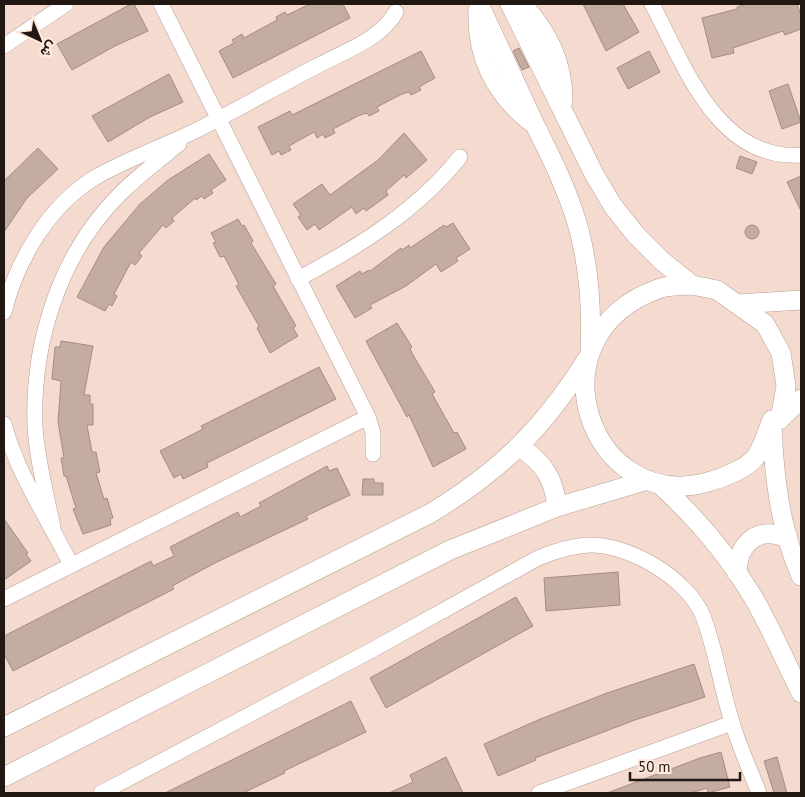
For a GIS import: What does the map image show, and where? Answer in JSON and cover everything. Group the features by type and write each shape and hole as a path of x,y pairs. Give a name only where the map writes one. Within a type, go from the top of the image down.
{"street":[{"path":"4,44 66,4"},
{"path":"161,4 368,417 373,433 374,454"},
{"path":"652,4 695,86 722,123 741,139 766,151 801,155"},
{"path":"481,9 515,5 542,27 558,63 563,86 563,110"},
{"path":"515,5 551,87 594,174 613,206 636,235 662,261 692,285"},
{"path":"481,9 566,191 579,230 588,270 592,310 589,355 584,389 589,418 602,444 623,466 653,482 701,525 738,573 754,599 801,693"},
{"path":"481,9 477,26 481,50 489,72 501,93 517,112 536,127"},
{"path":"4,312 10,286 26,257 45,224 70,195 94,178 126,161 217,119 364,41 391,21 396,12"},
{"path":"524,101 551,87"},
{"path":"71,565 53,527 40,470 35,427 35,382 45,324 72,261 104,212 141,175 195,130"},
{"path":"298,279 370,238 405,212 432,189 460,157"},
{"path":"4,728 431,513 492,472 520,447 550,413 589,355 606,323 630,301 660,288 692,285 717,290 765,324 781,353 786,386 776,420 757,456 728,477 694,486 653,482 557,507 450,550 4,777"},
{"path":"738,304 801,300"},
{"path":"801,399 776,420 776,479 788,537 801,576"},
{"path":"4,599 368,417"},
{"path":"4,424 10,447 26,484 42,514 53,527"},
{"path":"520,447 535,457 547,471 555,489 557,507"},
{"path":"738,573 737,561 741,550 749,541 759,535 772,534 788,537"},
{"path":"101,793 372,650 538,558 573,547 609,547 649,562 669,574 690,595 702,616 732,723 759,793"},
{"path":"539,793 732,723"}],"building":[{"path":"134,4 148,31 115,46 72,70 57,44"},
{"path":"310,4 343,4 350,18 233,78 219,51 234,43 232,40 242,34 244,38 277,20 276,17 285,12 287,15"},
{"path":"583,4 623,4 639,32 606,51"},
{"path":"746,4 797,4 801,15 801,29 785,35 783,31 733,48 734,53 712,58 702,18 737,9 737,7"},
{"path":"519,48 529,67 522,70 513,51"},
{"path":"421,51 435,78 419,87 421,90 411,95 409,92 402,94 377,107 379,111 369,116 367,113 360,115 333,129 335,133 325,138 323,134 317,138 314,132 289,146 291,150 281,155 279,151 272,155 258,127 290,111 292,115"},
{"path":"649,51 660,72 628,89 617,68"},
{"path":"169,74 183,102 150,117 108,142 92,116"},
{"path":"788,84 801,122 782,129 769,91"},
{"path":"404,133 427,160 406,178 404,175 386,191 388,195 366,211 364,208 356,214 352,207 319,230 315,224 307,230 298,217 301,215 293,204 322,184 330,195 378,160"},
{"path":"38,148 58,169 27,198 4,232 4,181"},
{"path":"209,154 226,180 211,190 213,193 204,199 202,196 196,200 195,198 172,218 174,221 166,228 163,225 139,253 142,256 135,265 131,262 114,294 117,296 112,306 109,304 105,311 77,297 104,247 140,204 168,180"},
{"path":"740,156 757,162 752,174 736,168"},
{"path":"801,176 801,211 787,182"},
{"path":"238,219 242,226 244,225 253,241 251,243 276,284 273,286 296,326 293,328 298,336 270,353 257,328 259,326 236,286 239,285 234,275 224,256 220,257 213,243 216,242 211,233"},
{"path":"453,223 470,249 456,258 458,261 441,272 436,264 406,286 370,305 372,308 355,318 336,286 360,271 362,274 370,271 401,248 402,250 409,245 410,248 444,225 446,227"},
{"path":"752,225 757,227 759,232 757,237 752,239 747,237 745,232 747,227"},
{"path":"397,323 412,347 410,349 413,355 435,392 432,394 454,433 457,432 466,449 433,467 409,415 407,417 366,341"},
{"path":"61,341 93,346 84,395 90,395 90,404 93,404 93,425 87,425 92,452 96,452 100,472 96,473 104,499 107,498 113,518 110,519 111,525 83,534 73,509 76,508 66,476 64,476 61,458 64,458 58,422 61,381 52,379 55,347 60,347"},
{"path":"319,367 336,399 207,463 208,467 183,479 181,474 174,478 160,451 203,429 201,426"},
{"path":"327,466 329,471 337,468 350,495 306,516 308,519 217,562 172,586 174,589 13,671 4,654 4,636 151,561 153,566 174,556 170,547 238,512 240,517 261,506 259,503"},
{"path":"363,479 374,479 374,483 383,483 383,495 362,495"},
{"path":"4,519 28,553 26,554 31,561 4,580"},
{"path":"618,572 620,605 546,611 544,578"},
{"path":"516,597 533,626 386,708 370,678"},
{"path":"694,664 705,697 635,720 535,758 536,760 498,776 484,744 607,693"},
{"path":"351,701 366,732 284,771 285,773 243,793 165,793"},
{"path":"721,752 730,787 708,793 707,788 691,793 607,793 700,758"},
{"path":"446,757 463,793 389,793 413,782 410,775"},
{"path":"777,757 787,793 774,793 764,761"}]}
